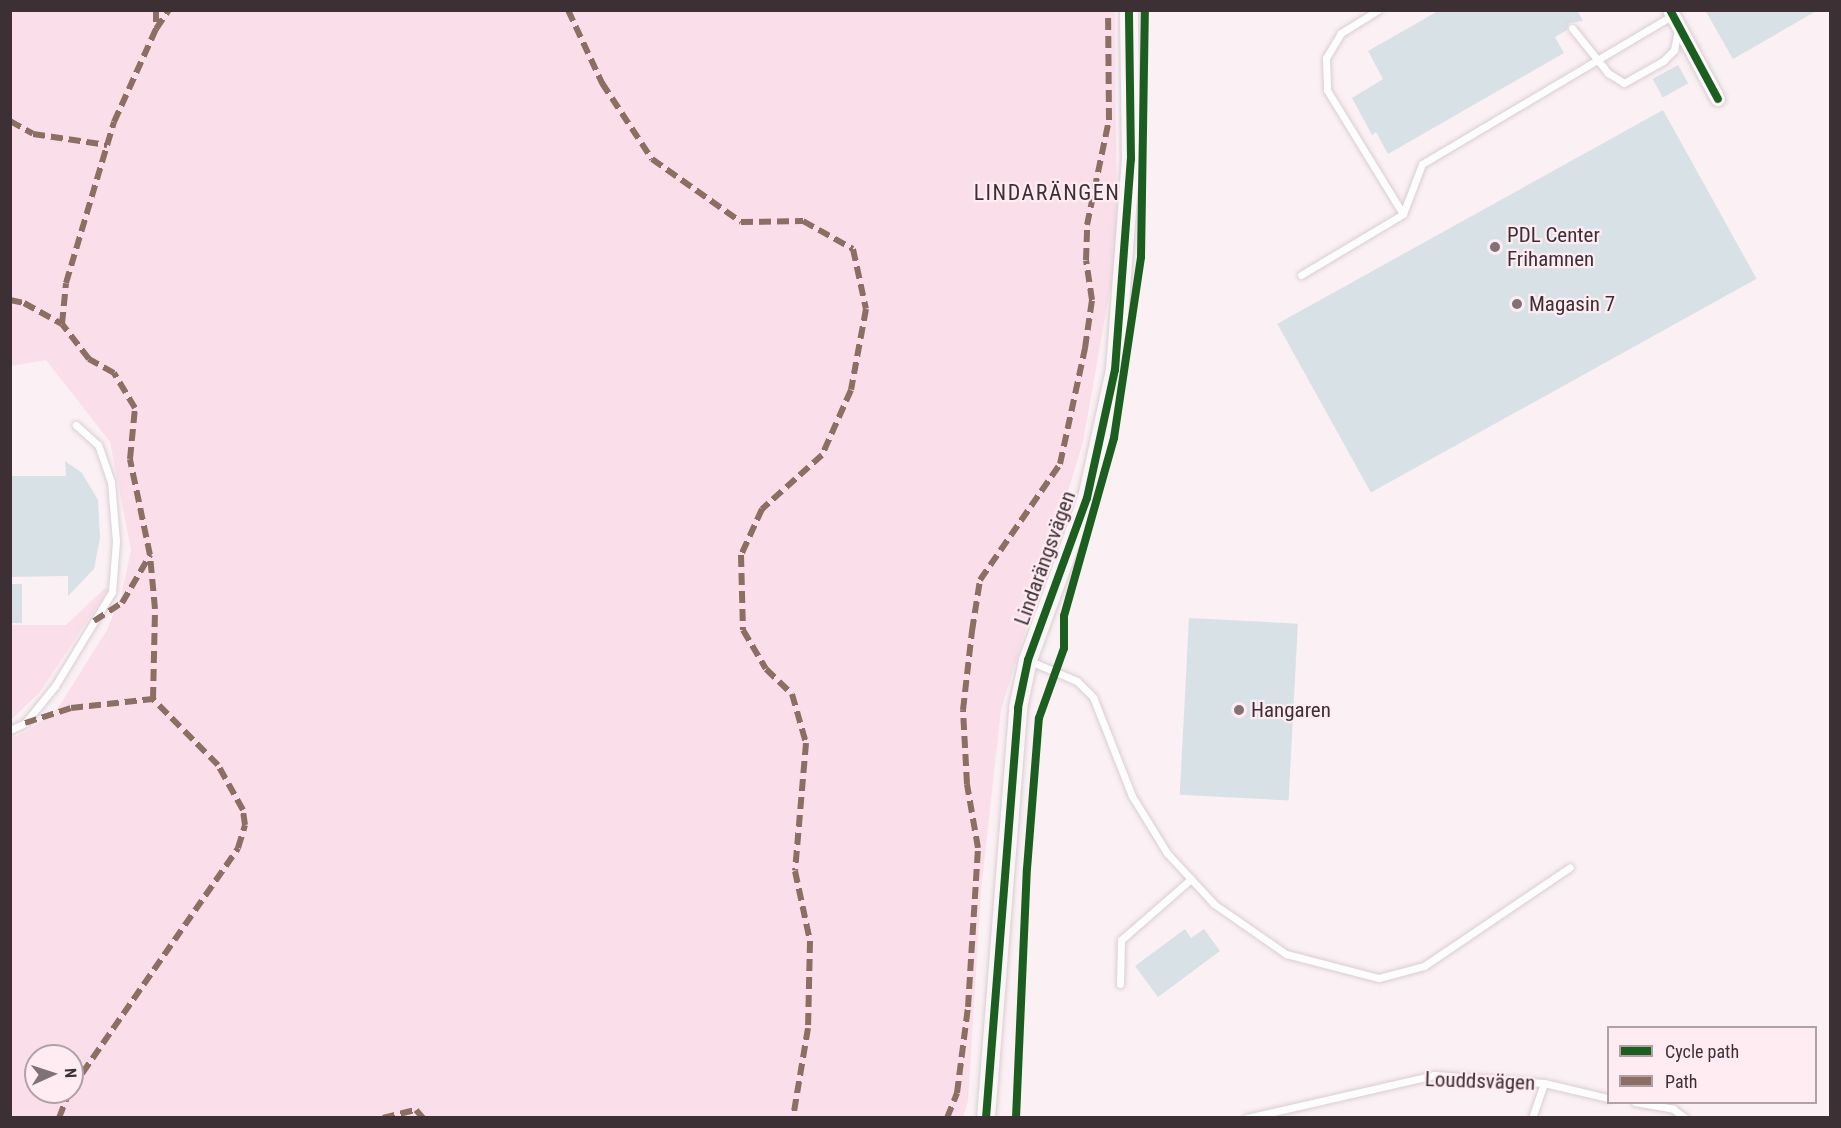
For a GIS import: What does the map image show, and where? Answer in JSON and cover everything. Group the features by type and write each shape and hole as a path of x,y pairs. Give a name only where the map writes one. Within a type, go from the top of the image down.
{"street":[{"name":"Lindarängsvägen","path":"986,1118 1018,708 1028,660 1087,498 1115,370 1131,159 1129,10"},
{"path":"1674,17 1718,99"}],"lane":[{"path":"1378,10 1341,33 1326,58 1327,90 1403,214"},
{"path":"1301,275 1403,214 1422,164 1598,60 1674,17 1674,50 1631,81 1616,80 1598,60 1572,28"},
{"path":"10,730 25,723 56,686 112,592 116,541 111,482 98,445 76,425"},
{"path":"1028,660 1077,681 1093,697 1132,796 1167,853 1215,904 1286,954 1379,978 1425,966 1570,867"},
{"path":"1119,984 1121,940 1191,879"},
{"name":"Louddsvägen","path":"1246,1118 1434,1075 1544,1083 1607,1098"},
{"path":"1532,1118 1544,1083"},
{"path":"1646,1104 1673,1109 1685,1118"}],"shaded area":[{"path":"11,11 1115,11 1117,250 1083,442 1001,710 981,891 968,1101 963,1117 11,1117 11,738 26,732 58,708 107,630 121,596 131,550 110,442 46,360 11,366"},
{"path":"105,588 108,590 40,692 11,720 11,625 66,625"}],"building":[{"path":"1440,10 1577,10 1583,21 1569,23 1567,30 1555,37 1564,53 1388,154 1376,132 1372,135 1352,98 1383,79 1368,51"},
{"path":"1705,10 1818,10 1733,59"},
{"path":"1678,65 1688,83 1663,97 1653,79"},
{"name":"Magasin 7","path":"1663,110 1757,279 1371,493 1277,324"},
{"path":"65,461 82,473 98,500 100,538 94,569 68,596 68,576 10,577 10,476 66,476"},
{"path":"10,584 22,584 22,623 10,623"},
{"name":"Hangaren","path":"1189,618 1298,624 1289,800 1180,795"},
{"path":"1185,929 1191,938 1204,929 1220,951 1158,997 1135,966"}],"marked path":[{"path":"156,10 156,29"},
{"path":"84,1071 238,848 245,825 243,810 218,765 153,699 155,609 150,555 130,459 135,408 114,373 89,359 62,324 66,283 114,122 156,29 169,10"},
{"path":"568,10 602,83 652,159 741,222 803,221 853,249 866,309 851,390 822,455 762,509 741,555 743,630 766,669 792,694 806,743 795,871 810,941 808,1028 793,1118"},
{"path":"947,1118 957,1093 968,1007 978,848 967,784 963,710 972,631 980,580 1060,464 1085,348 1092,300 1086,260 1087,225 1109,120 1108,10"},
{"path":"10,121 33,134 107,145"},
{"path":"10,300 24,303 62,324"},
{"path":"94,621 122,603 150,555"},
{"path":"25,723 71,708 153,699"},
{"path":"59,1118 64,1104"},
{"path":"383,1118 416,1110 423,1118"}],"cycle path":[{"path":"986,1118 1018,708 1028,660 1087,498 1115,370 1131,159 1129,10"},
{"path":"1016,1118 1027,869 1039,718 1064,648 1064,616 1114,438 1141,257 1145,10"},
{"path":"1670,10 1718,99"}],"place":[{"name":"PDL Center Frihamnen","path":"1495,247"},
{"name":"Magasin 7","path":"1517,304"},
{"name":"Hangaren","path":"1239,710"}],"district":[{"name":"LINDARÄNGEN","path":"1047,193"}]}
